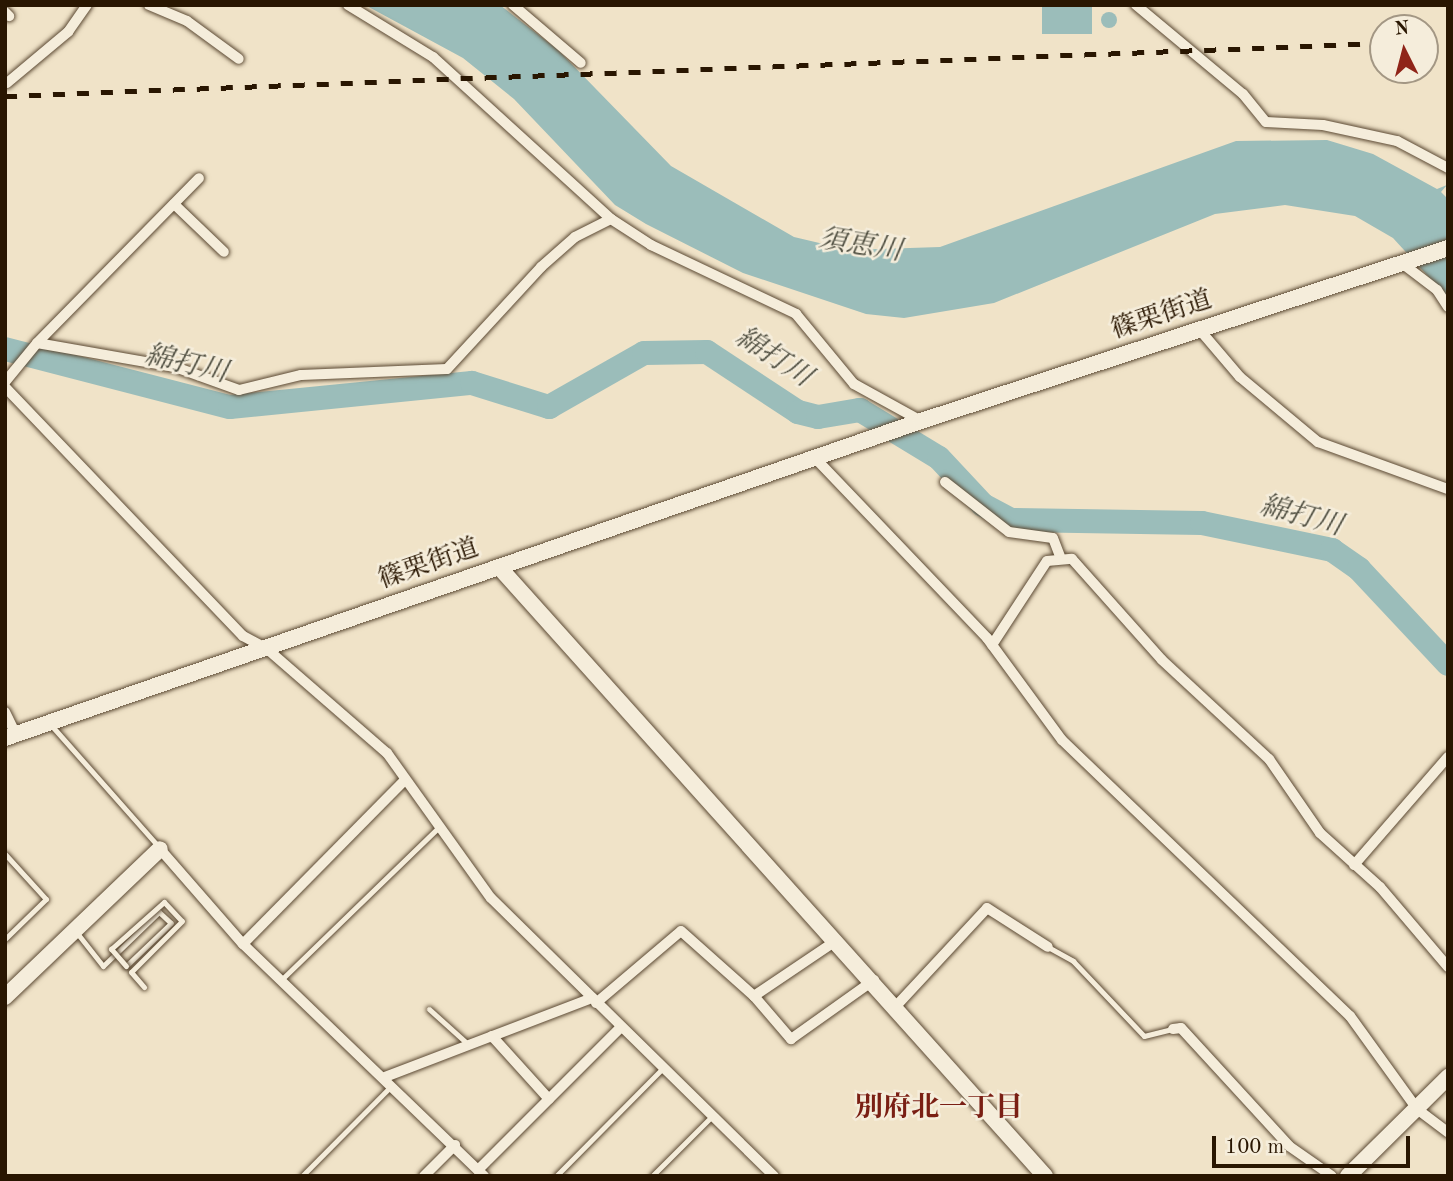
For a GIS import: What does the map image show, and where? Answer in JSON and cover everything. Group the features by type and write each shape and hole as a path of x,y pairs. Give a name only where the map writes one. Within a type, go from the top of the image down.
{"main road":[{"name":"篠栗街道","path":"11,737 870,441 921,421 1448,248"},
{"path":"499,567 897,1005 1041,1174"},
{"path":"5,997 160,849"},
{"path":"1348,1176 1448,1077"}],"street":[{"path":"7,83 68,32 87,5"},
{"path":"149,5 187,21 239,59"},
{"path":"348,5 433,57 611,219 651,245 796,314 854,384 921,421"},
{"path":"513,5 581,63"},
{"path":"1136,5 1243,94 1266,122 1323,125 1397,141 1448,167"},
{"path":"199,178 34,347 5,384 243,636 266,648 367,733 491,898 620,1028 714,1115 774,1176"},
{"path":"174,204 224,252"},
{"path":"34,347 175,367 239,390 301,374 447,369 541,267 575,237 611,219"},
{"path":"1411,261 1448,307"},
{"path":"1199,329 1240,377 1310,436 1343,455 1448,489"},
{"path":"816,459 992,645 1062,740 1350,1016 1417,1109 1448,1132"},
{"path":"945,482 1009,532 1053,538 1060,556"},
{"path":"992,645 1047,561 1060,556 1072,559 1162,660 1247,736 1320,833 1354,865 1448,967"},
{"path":"5,712 11,737"},
{"path":"1354,865 1448,757"},
{"path":"243,944 404,780"},
{"path":"160,849 243,944 455,1145 481,1173 549,1099 620,1028"},
{"path":"897,1005 987,908 1048,947"},
{"path":"388,1081 492,1036 594,1001 681,931 754,996 791,1039 874,980"},
{"path":"754,996 837,940"},
{"path":"1173,1029 1181,1028 1289,1146 1332,1176"},
{"path":"492,1036 549,1099"},
{"path":"424,1176 455,1145"}],"lane":[{"path":"48,723 160,849"},
{"path":"281,980 438,828"},
{"path":"5,854 46,898 5,939"},
{"path":"75,930 103,966 159,912 171,923 126,965 111,949 164,902 183,920 131,972 145,987"},
{"path":"1048,947 1073,961 1144,1035 1173,1029"},
{"path":"429,1009 469,1045"},
{"path":"556,1176 664,1067"},
{"path":"302,1176 388,1081"},
{"path":"652,1176 714,1115"}],"water":[{"path":"365,5 500,5 558,50 671,166 794,237 849,250 940,247 1236,141 1327,140 1373,154 1437,189 1447,185 1441,192 1448,199 1448,298 1393,238 1355,216 1285,205 1215,214 994,303 904,318 866,314 743,273 646,224 615,205 514,99 463,58"},
{"path":"1042,5 1092,5 1092,34 1042,34"},
{"path":"1106,12 1112,12 1117,20 1115,26 1106,28 1101,23 1101,17"}],"waterway":[{"name":"綿打川","path":"5,349 230,407 472,383 549,407 644,353 707,352 798,412 818,417 860,410 939,458 983,505 1011,520 1202,523 1332,550 1359,569 1448,664"}],"railway":[{"path":"5,96 1369,44"},
{"path":"1439,46 1448,47"}],"district":[{"name":"別府北一丁目","path":"939,1109"}],"water label":[{"name":"須恵川","path":"860,246"}]}
